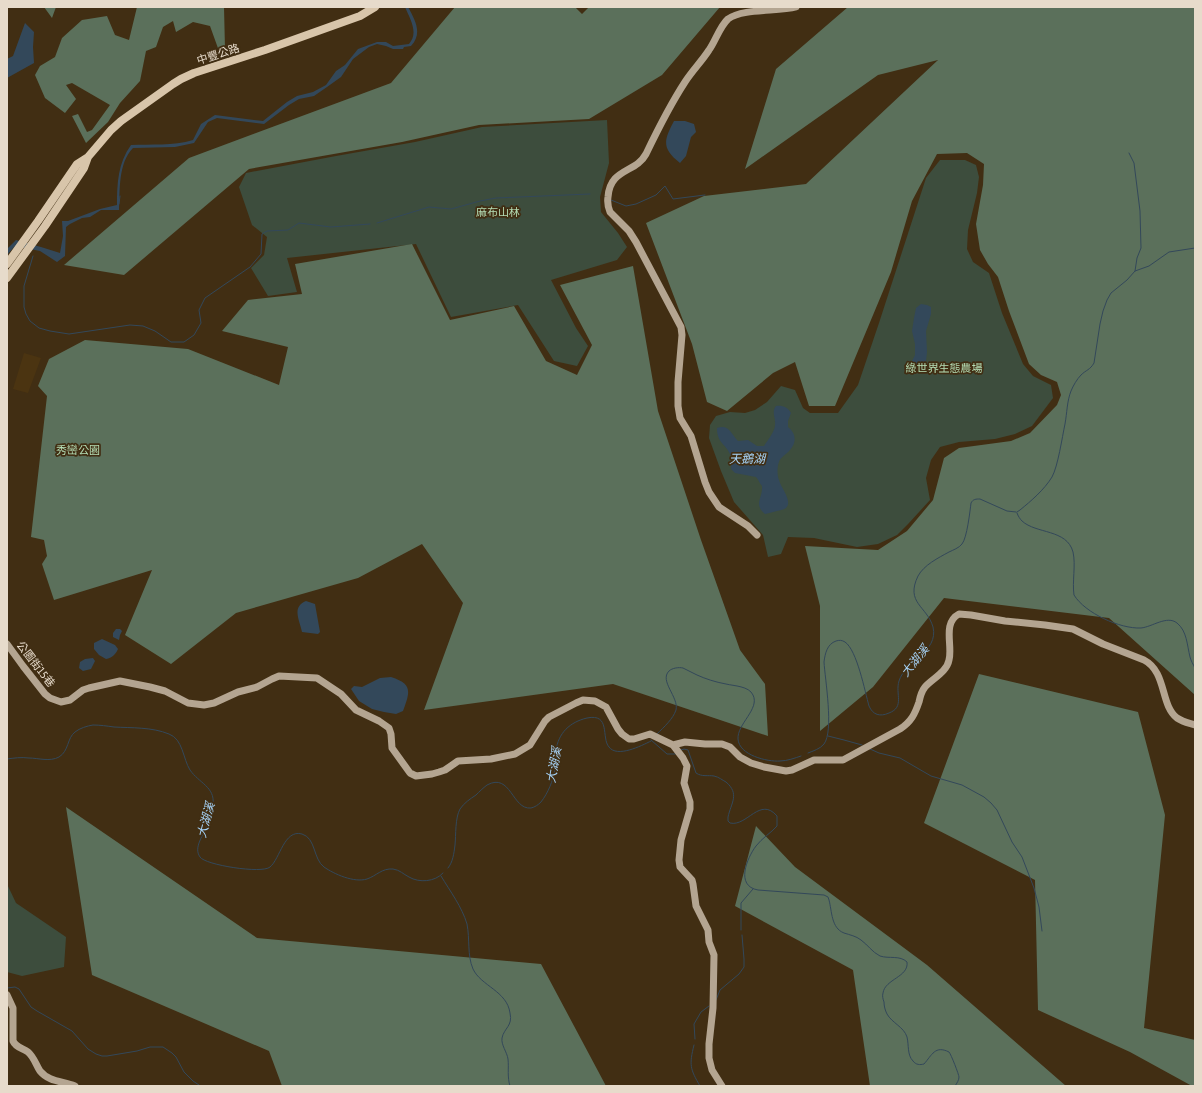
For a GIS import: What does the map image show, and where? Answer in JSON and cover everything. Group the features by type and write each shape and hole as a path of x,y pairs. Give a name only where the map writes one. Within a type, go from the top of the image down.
{"main road":[{"name":"中豐公路","path":"24,247 38,221 77,164 88,157 111,130 121,121 181,79 194,73 265,50 360,16 375,7"},
{"name":"中豐公路","path":"24,247 45,226 84,168 88,157"},
{"path":"7,264 24,247"},
{"path":"7,278 24,247"}],"street":[{"path":"757,535 748,526 719,506 709,492 691,436 680,418 678,394 682,335 681,327 636,242 629,231 610,212 608,193 614,179 644,157 660,124 686,81 709,50 728,19 736,15 746,13 796,7"},
{"path":"722,1086 712,1070 709,1058 713,1008 714,955 710,946 708,930 696,906 692,880 680,867 679,860 681,840 690,806 684,783 687,766 673,745 685,742 722,744 730,747 740,757 751,763 779,770 792,770 814,760 843,760 907,725 916,711 922,691 947,665 950,654 948,641 950,625 956,615 964,614 1005,621 1073,629 1103,644 1144,660 1148,662 1155,670 1168,703 1176,717 1186,723 1195,725"},
{"name":"公園街15巷","path":"7,644 50,698 61,702 70,700 88,688 120,681 164,691 188,703 204,706 238,692 258,687 279,676 317,678 341,694 356,710 379,721 389,728 392,748 410,773 416,776 432,774 445,770 458,761 490,759 515,754 530,745 549,717 583,700 595,701 606,707 618,729 629,739 634,739 648,734 656,736 673,745"},
{"path":"7,995 13,1008 13,1041 15,1045 29,1053 40,1070 48,1078 75,1086"}],"shaded area":[{"path":"24,353 41,358 28,393 13,389"}],"green space":[{"path":"44,7 56,7 52,18"},
{"path":"137,7 224,7 225,49 219,51 210,26 193,22 176,32 173,21 163,27 156,47 146,51 140,81 120,103 108,122 86,143 72,116 78,114 87,132 92,130 110,105 72,83 66,85 76,99 65,113 45,98 35,75 40,66 55,57 62,38 82,20 107,16 115,35 129,40"},
{"path":"455,7 575,7 582,14 589,7 720,7 662,75 589,119 479,125 402,142 249,169 124,275 64,265 189,158 391,83"},
{"path":"848,7 1195,7 1195,695 1109,618 944,598 873,687 820,731 820,606 805,546 878,550 907,531 933,500 944,458 959,448 1011,441 1030,433 1057,405 1061,395 1057,382 1041,375 1029,364 998,277 980,250 976,224 983,185 984,164 967,153 937,154 912,201 891,272 835,406 809,406 795,362 773,373 727,411 707,402 692,344 646,223 704,196 806,184 938,60 878,75 745,169 776,69"},
{"name":"麻布山林","path":"607,120 609,163 600,197 601,212 627,247 617,260 551,280 576,328 588,346 577,366 554,361 518,305 451,317 416,244 287,258 297,292 268,296 251,268 264,255 267,237 252,225 239,187 246,173 415,142 482,127"},
{"name":"綠世界生態農場","path":"940,160 965,160 976,165 979,177 977,193 968,230 967,249 973,262 989,273 1002,313 1023,364 1033,376 1051,385 1053,398 1032,426 1015,434 995,439 959,442 940,447 931,460 926,478 930,500 897,535 878,544 857,547 814,538 788,537 781,554 768,557 763,535 734,502 709,438 710,425 716,416 730,412 745,413 755,410 767,402 781,386 795,390 803,408 810,413 838,413 858,385 926,178"},
{"name":"秀巒公園","path":"412,244 450,320 514,306 546,361 577,375 592,345 560,285 633,266 658,411 740,650 765,684 768,736 613,684 424,710 463,603 422,544 358,578 236,613 171,664 125,635 152,570 54,600 42,564 47,556 44,540 31,537 47,396 38,386 49,359 85,340 188,349 279,385 288,347 222,331 248,300 302,294 295,264"},
{"path":"979,674 1138,712 1165,815 1144,1028 1195,1040 1195,1086 1192,1086 1130,1052 1038,1010 1035,880 924,823"},
{"path":"66,807 257,938 541,964 606,1086 282,1086 269,1051 92,975"},
{"path":"756,826 795,867 927,965 1066,1086 870,1086 853,970 735,906"},
{"path":"7,884 16,903 66,937 64,967 22,976 7,972"}],"water":[{"path":"405,7 408,7 417,26 417,36 411,46 404,47 403,49 393,49 377,44 369,47 353,59 341,77 314,96 299,99 289,105 264,124 217,118 208,122 194,143 175,147 133,148 128,154 122,169 119,210 101,210 90,217 82,218 66,227 65,256 57,262 40,251 15,246 7,255 7,249 16,240 60,253 63,236 62,221 68,221 100,209 117,205 119,174 123,159 131,145 170,144 193,140 201,124 215,115 263,121 297,96 313,92 326,85 336,71 345,65 358,49 377,42 386,42 393,46 409,44 412,40 413,26"},
{"path":"25,23 34,32 34,63 7,78 7,59 13,56"},
{"path":"674,121 685,121 694,124 696,132 691,137 686,156 680,163 670,153 666,144 668,133"},
{"path":"921,304 931,307 931,314 926,331 926,361 922,371 911,369 912,361 915,355 915,344 912,331 914,318 916,308"},
{"name":"天鵝湖","path":"776,406 785,407 791,413 788,421 788,427 793,433 795,440 790,450 780,459 778,464 778,478 787,498 788,505 784,509 765,514 761,510 759,504 762,486 756,477 735,473 731,469 731,456 718,437 717,428 724,427 729,430 738,441 748,440 757,446 764,446 775,427 774,411"},
{"path":"306,601 315,604 320,632 318,634 302,632 298,619 298,611 301,604"},
{"path":"116,629 120,629 122,631 119,640 113,637 113,633"},
{"path":"102,639 115,645 118,649 114,656 106,659 99,655 94,649 94,643"},
{"path":"93,658 95,661 91,669 83,671 79,668 80,662 85,659"},
{"path":"391,677 403,683 408,690 403,711 396,714 372,709 359,701 351,689 354,686 362,687 380,678"}],"waterway":[{"path":"1129,153 1134,163 1140,211 1141,248 1137,258 1135,271"},
{"path":"611,200 626,206 636,204 656,195 665,186 673,199 705,195"},
{"path":"377,223 429,207 451,209 496,198 590,194"},
{"path":"119,204 120,196"},
{"path":"33,256 24,286 24,307 30,321 39,328 69,334 130,325 143,326 155,331 171,342 184,342 194,335 201,323 199,310 205,298 250,267 261,254 262,234 267,231 288,230 299,223 331,227 370,224"},
{"path":"1017,512 1029,503 1052,477 1060,452 1070,395 1078,378 1094,363 1103,311 1111,293 1127,280 1135,271 1149,266 1169,252 1195,248"},
{"name":"大湖溪","path":"808,753 822,746 827,737 829,717 824,662 830,644 840,640 849,646 857,662 869,706 873,711 877,714 883,715 894,710 898,704 898,686 902,674 926,650 934,636 933,627 930,620 915,598 914,592 918,576 924,568 932,562 958,548 962,544 967,530 971,503 974,500 980,499 1007,511 1016,512"},
{"path":"1017,513 1021,520 1028,525 1058,536 1070,545 1074,557 1074,595 1079,602 1094,614 1123,626 1141,628 1169,620 1177,623 1185,634 1190,658 1195,668"},
{"name":"大湖溪","path":"657,734 671,720 676,710 675,700 666,679 667,675 672,669 681,668 707,679 741,687 751,692 754,700 753,706 741,728 738,739 740,745 748,753 761,759 775,761 801,756"},
{"name":"大湖溪","path":"448,868 453,857 457,817 460,809 467,801 487,785 495,782 501,783 506,787 519,803 525,807 531,808 538,805 546,795 552,782 559,739 570,725 587,718 595,717 599,719 604,727 609,747 618,751 629,750 651,741"},
{"name":"大湖溪","path":"7,759 20,758 48,760 59,757 65,751 72,735 75,732 84,727 93,725 156,730 169,734 177,740 190,770 212,793 213,804 211,812 208,823 198,845 198,853 204,860 234,868 256,870 265,869 274,863 283,846 291,836 302,834 307,836 310,840 320,863 324,867 350,879 367,879 389,869 398,870 413,879 422,881 431,880 443,873"},
{"path":"828,736 862,745"},
{"path":"651,740 667,754 675,754"},
{"path":"870,749 879,753 900,758 931,776 962,785 984,797 991,803 997,810 1012,842 1022,857 1034,888 1039,907 1042,931"},
{"path":"681,750 688,750 696,773 700,775 717,777 730,786 734,795 728,817 728,821 730,823 742,821 759,810 765,809 771,811 777,816 777,826 761,840 749,857 745,877 747,883 751,887 758,890 824,895 828,897 834,923 840,931 859,939 880,956 898,958 907,962 907,967 901,975 888,984 883,993 884,1006 887,1014 901,1028 907,1037 908,1050 911,1059 915,1063 920,1065 924,1064 937,1050 949,1052 959,1077 955,1086"},
{"path":"441,876 459,905 465,918 468,930 470,958 473,969 477,975 499,994 508,1005 511,1017 502,1041 508,1059 508,1076 510,1086"},
{"path":"741,930 741,903 753,889"},
{"path":"716,1000 720,990 739,974 744,967 742,935"},
{"path":"7,988 15,987 19,989 31,1007 72,1031 88,1049 96,1054 107,1056 137,1051 150,1047 163,1047 176,1057 184,1072 199,1085"},
{"path":"695,1039 694,1024 701,1012 709,1006"},
{"path":"694,1045 691,1057 691,1067 700,1086"}]}
